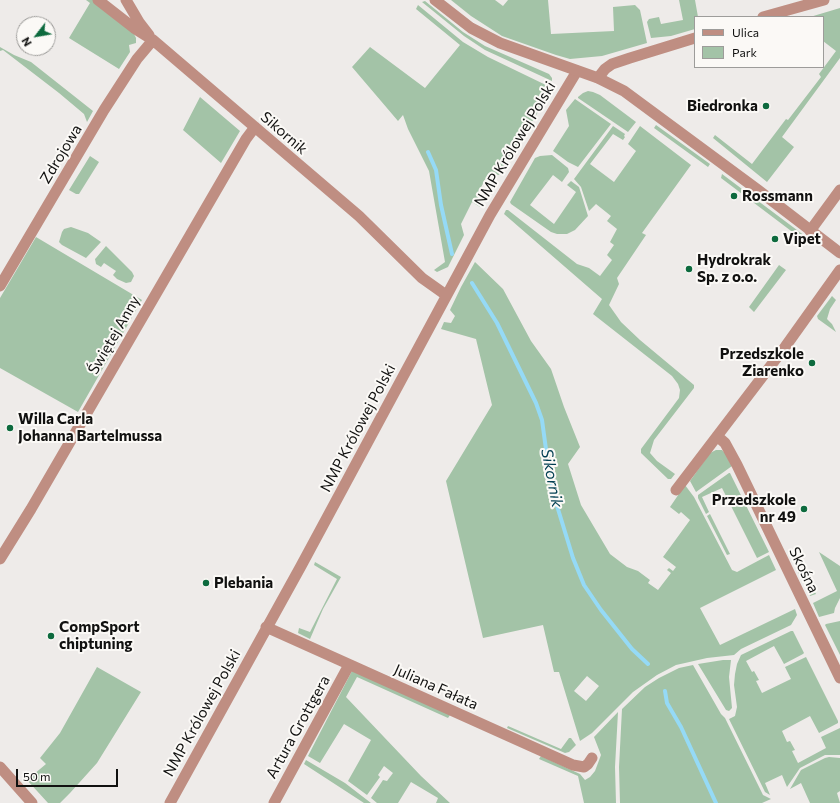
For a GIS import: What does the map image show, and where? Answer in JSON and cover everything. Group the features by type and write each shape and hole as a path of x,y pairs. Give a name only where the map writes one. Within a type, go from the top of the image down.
{"street":[{"name":"Sikornik","path":"98,0 134,28 153,40 359,216 422,278 446,295"},
{"path":"126,0 139,22 153,40"},
{"path":"435,0 458,19 483,35 500,43 598,78 612,84 635,98 840,253"},
{"path":"766,16 812,2 824,0"},
{"path":"598,78 605,69 612,64 694,38"},
{"name":"Zdrojowa","path":"0,286 104,110 137,59 153,40"},
{"name":"NMP Królowej Polski","path":"170,803 339,496 490,214 577,71"},
{"name":"Świętej Anny","path":"0,559 31,509 242,146 255,127"},
{"path":"810,231 840,190"},
{"path":"676,490 785,347 840,270"},
{"name":"Skośna","path":"717,436 725,443 737,465 840,678"},
{"name":"Juliana Fałata","path":"266,627 573,765 584,766 588,764 592,758"},
{"name":"Artura Grottgera","path":"274,803 349,665"},
{"path":"0,767 32,803"}],"green space":[{"path":"86,0 94,0 134,34 136,38 136,43 129,45 130,52 119,69 69,38 90,3"},
{"path":"451,0 495,0 503,6 508,0 548,0 551,34 614,31 613,7 635,5 640,10 647,43 602,56 570,59 502,36 471,16"},
{"path":"679,0 695,0 698,16 694,16 694,29 671,36 651,38 647,22 649,19 659,17 661,24 683,20"},
{"path":"425,1 463,32 485,46 549,74 552,81 485,50 464,36 422,2"},
{"path":"418,5 463,42 488,57 550,87 551,91 499,175 489,173 476,196 483,201 480,207 472,202 461,224 464,235 448,267 437,272 434,270 445,262 429,171 408,129 403,115 398,121 352,67 370,47 425,88 460,45 416,9"},
{"path":"840,8 840,58 782,137 794,147 767,182 713,138 715,135 752,164 786,119 788,120 821,77 819,74 836,51 824,42 824,16 813,16"},
{"path":"0,47 31,62 93,111 87,122 84,114 59,93 3,50 0,51"},
{"path":"588,91 600,95 636,122 628,132 578,98 583,93"},
{"path":"200,97 240,131 221,163 183,130"},
{"path":"575,99 611,124 578,167 553,151 569,126 566,110"},
{"path":"656,125 710,164 708,167 654,128"},
{"path":"613,126 625,134 625,137 623,140 613,134 590,164 614,182 636,151 628,144 640,126 691,165 642,233 646,235 617,278 619,284 609,305 621,322 640,340 694,385 694,388 654,440 650,453 657,461 675,474 671,479 668,479 641,453 641,449 679,398 680,390 678,384 672,376 593,314 602,299 504,214 506,210 508,210 577,264 589,268 600,276 612,260 607,255 614,245 610,242 617,229 607,221 611,216 596,204 589,211 581,187 574,179"},
{"path":"552,155 568,168 569,172 562,182 553,175 530,205 554,224 576,192 567,185 571,181 579,187 588,216 575,230 567,234 557,234 551,232 510,202 535,158"},
{"path":"90,156 99,162 79,194 76,194 69,190"},
{"path":"722,174 813,242 811,246 721,178"},
{"path":"71,227 88,233 101,242 86,258 59,242 64,229"},
{"path":"36,237 142,300 78,412 0,368 0,298"},
{"path":"106,246 132,272 134,276 131,282 126,283 117,279 113,275 116,271 104,263 101,267 96,264 95,259"},
{"path":"475,262 503,289 531,341 551,369 580,447 568,464 581,505 610,554 627,567 638,571 650,580 648,583 658,590 671,573 667,570 669,568 673,571 676,567 663,557 690,520 681,512 679,514 670,507 685,485 694,497 732,570 737,572 769,555 776,570 700,608 720,645 795,609 797,615 791,625 741,649 734,655 707,658 676,665 657,675 633,692 592,733 580,741 559,672 554,672 543,625 483,638 446,481 492,405 476,339 441,329 444,322 451,323 455,316 450,310","holes":["587,676 599,686 586,701 574,691"]},
{"path":"779,265 786,270 754,312 749,307"},
{"path":"832,296 836,300 830,309 827,319 832,324 836,332 818,319 817,316"},
{"path":"716,450 722,450 725,453 732,466 696,492 690,481 710,453"},
{"path":"729,473 769,552 757,558 722,488 702,497 709,512 706,514 698,498 698,495"},
{"path":"710,514 730,554 727,555 707,516"},
{"path":"819,552 840,566 840,598 834,613 819,617 813,603 837,591"},
{"path":"315,562 341,577 323,609 310,639 298,633 299,628 310,632 337,579 314,565"},
{"path":"804,569 816,594 810,596 798,572"},
{"path":"840,621 840,655 825,625"},
{"path":"793,631 804,653 803,654 784,664 774,646 746,661 752,672 754,671 759,680 756,681 762,693 791,679 785,667 806,657 838,723 819,733 810,716 782,731 787,742 790,741 795,750 792,751 798,763 826,748 821,737 840,728 840,755 825,755 800,768 787,787 782,775 765,783 770,795 765,792 729,719 735,716 737,707 734,685 737,664 741,655"},
{"path":"731,660 729,677 732,708 729,711 726,710 698,664"},
{"path":"693,665 721,714 725,718 763,795 771,799 762,803 620,803 619,767 622,709 645,687 659,678 679,668"},
{"path":"97,667 141,692 97,763 60,803 48,803 27,780 46,764 40,758 60,733"},
{"path":"353,669 450,715 448,718 357,677 346,697 421,776 450,803 436,803 438,798 411,782 398,803 377,803 371,798 383,780 387,781 393,773 384,766 378,775 380,777 367,795 348,781 371,740 344,724 320,763 308,756"},
{"path":"618,712 615,767 616,803 584,803 578,776 539,759 541,756 580,774 585,780 595,771 601,755 594,737"},
{"path":"508,726 561,749 569,738 571,738 576,745 569,752 565,753 507,728"},
{"path":"829,757 840,758 840,791 837,793 840,803 810,803 801,783 790,789 801,770"},
{"path":"306,760 345,783 371,803 364,803 304,764"}],"waterway":[{"name":"Sikornik","path":"428,152 436,170 441,205 452,254"},
{"name":"Sikornik","path":"472,283 497,323 536,403 542,420 554,496 573,558 584,585 601,610 632,649 648,664"},
{"name":"Sikornik","path":"665,691 667,703 681,727 716,803"}],"place":[{"name":"Biedronka","path":"766,106"},
{"name":"Rossmann","path":"734,196"},
{"name":"Vipet","path":"775,239"},
{"name":"Hydrokrak Sp. z o.o.","path":"689,269"},
{"name":"Przedszkole Ziarenko","path":"812,363"},
{"name":"Willa Carla Johanna Bartelmussa","path":"10,428"},
{"name":"Przedszkole nr 49","path":"804,509"},
{"name":"Plebania","path":"206,583"},
{"name":"CompSport chiptuning","path":"51,636"}]}
